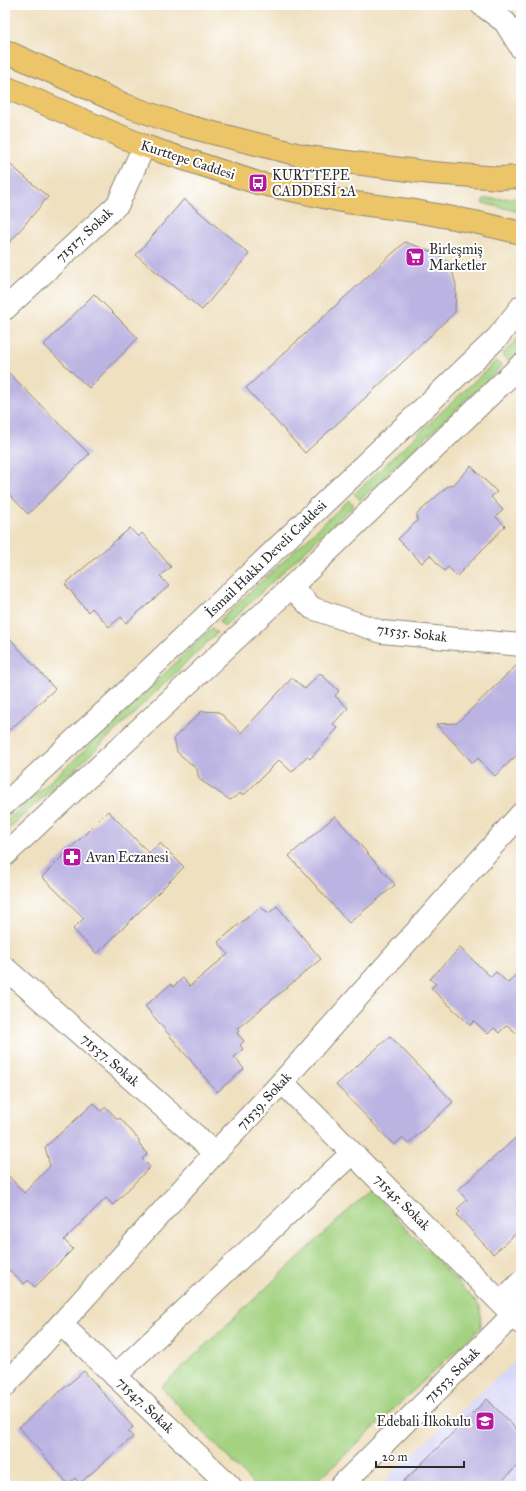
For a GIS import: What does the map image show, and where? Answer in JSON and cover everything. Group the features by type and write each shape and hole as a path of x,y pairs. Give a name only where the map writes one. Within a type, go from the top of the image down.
{"main road":[{"path":"5,51 125,105 182,125 308,157 432,173 500,178 521,177"},
{"name":"Kurttepe Caddesi","path":"5,87 144,146 258,183 347,202 415,211 475,222 521,233"}],"street":[{"path":"482,5 505,22 521,48"},
{"name":"71517. Sokak","path":"5,309 118,204 144,146"},
{"name":"İsmail Hakkı Develi Caddesi","path":"5,804 129,689 498,337 521,307"},
{"path":"5,855 291,587 521,365"},
{"name":"71535. Sokak","path":"291,587 312,608 382,632 521,645"},
{"name":"71539. Sokak","path":"5,1386 214,1154 282,1082 521,814"},
{"name":"71537. Sokak","path":"5,968 204,1143 214,1154"},
{"name":"71545. Sokak","path":"282,1082 512,1313"},
{"path":"115,1376 352,1153"},
{"name":"71553. Sokak","path":"341,1486 512,1313 521,1282"},
{"name":"71547. Sokak","path":"61,1324 230,1486"}],"shaded area":[{"name":"Edebali İlkokulu","path":"521,1356 521,1486 378,1486"}],"green space":[{"path":"521,198 521,212 482,203 484,199"},
{"path":"521,335 521,348 508,361 502,355"},
{"path":"496,361 502,366 360,500 354,494"},
{"path":"349,500 354,505 224,627 219,621"},
{"path":"212,628 217,633 90,755 5,832 5,822 86,749"},
{"path":"370,1190 480,1306 481,1327 312,1486 255,1486 161,1387"}],"building":[{"path":"5,160 48,197 5,248"},
{"path":"184,199 249,254 202,310 136,255"},
{"path":"405,242 433,252 450,263 456,285 455,312 377,387 305,453 246,388"},
{"path":"94,294 138,338 89,388 44,345"},
{"path":"5,369 89,454 28,514 5,490"},
{"path":"471,466 497,492 491,497 503,510 496,517 505,526 457,576 448,567 444,571 430,555 422,563 398,539 417,521 417,514 448,486 452,486"},
{"path":"130,528 138,537 142,533 171,567 160,576 169,586 126,623 121,617 109,627 92,608 88,612 65,584"},
{"path":"5,633 55,689 5,734"},
{"path":"521,661 521,751 495,776 478,758 473,763 436,724 457,723"},
{"path":"320,673 339,691 335,696 348,708 333,724 338,728 310,759 307,756 292,772 279,760 245,794 239,794 230,800 199,779 197,769 177,752 174,738 202,711 219,712 241,733 292,678 305,689"},
{"path":"108,811 149,853 160,843 184,867 97,954 73,929 84,918 42,877"},
{"path":"335,816 395,885 349,923 289,856"},
{"path":"277,906 321,959 238,1028 240,1030 237,1033 244,1041 240,1045 243,1049 234,1057 244,1069 217,1092 145,1006 171,984 173,987 183,978 190,986 228,954 218,942 260,907 269,913"},
{"path":"460,948 491,977 496,972 508,983 521,970 521,1037 507,1025 499,1033 494,1028 488,1034 474,1021 470,1025 431,988 436,984 430,979"},
{"path":"390,1036 453,1102 408,1144 402,1138 394,1145 336,1085"},
{"path":"94,1103 101,1111 106,1107 118,1120 120,1118 139,1140 139,1144 147,1154 142,1159 150,1167 113,1205 106,1198 64,1240 73,1249 35,1287 28,1280 24,1284 5,1266 5,1172 24,1193 50,1166 45,1147"},
{"path":"521,1133 521,1229 493,1254 457,1215 460,1212 457,1209 467,1200 458,1190"},
{"path":"84,1371 133,1427 128,1431 133,1437 79,1484 75,1478 68,1484 19,1427"},
{"name":"Edebali İlkokulu","path":"487,1399 521,1434 521,1462 497,1486 399,1486"}],"place":[{"name":"KURTTEPE CADDESİ 2A","path":"258,183"},
{"name":"Birleşmiş Marketler","path":"415,257"},
{"name":"Avan Eczanesi","path":"72,857"},
{"name":"Edebali İlkokulu","path":"485,1421"}]}
